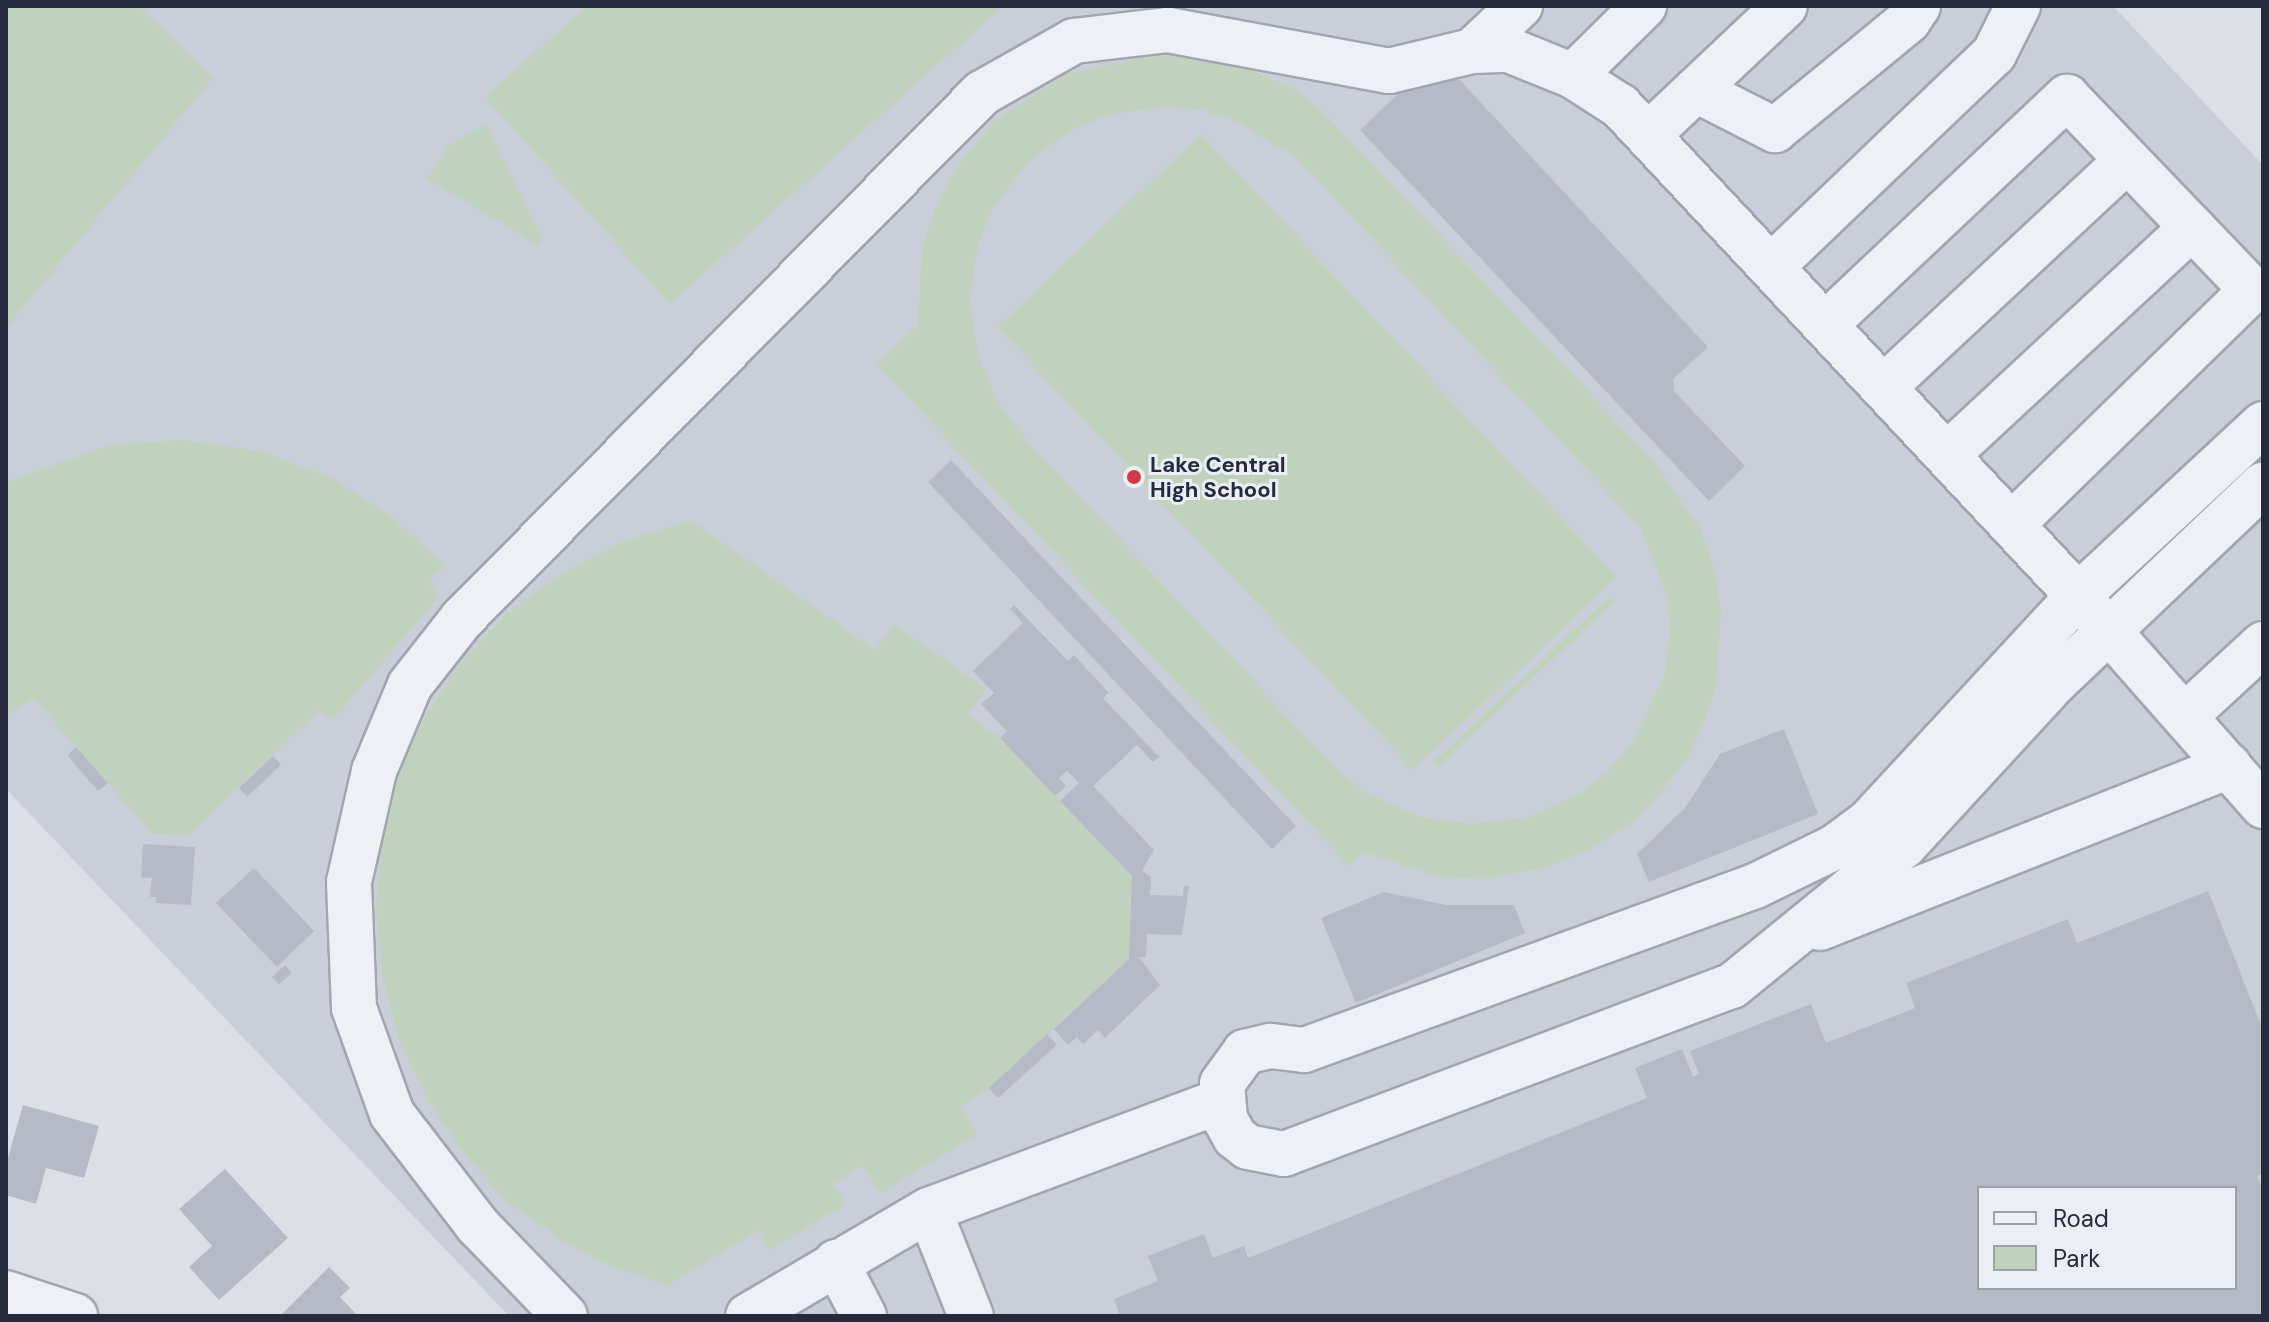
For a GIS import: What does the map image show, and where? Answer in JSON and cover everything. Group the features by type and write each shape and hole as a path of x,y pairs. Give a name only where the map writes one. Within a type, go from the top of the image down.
{"street":[{"path":"1472,51 1520,6"},
{"path":"1573,76 1644,6"},
{"path":"1648,135 1785,6"},
{"path":"1696,90 1775,130 1908,21 1918,6"},
{"path":"1773,265 1994,54 2018,6"},
{"path":"565,1316 478,1226 392,1114 354,1008 349,882 374,771 410,685 462,619 982,93 1074,41 1229,24 1389,71 1472,51 1509,50 1573,76 1620,106 1648,135 1827,323 2185,716 2248,776 1777,945"},
{"path":"1827,323 2067,97 2252,290 2012,524"},
{"path":"1885,386 2127,160"},
{"path":"1948,454 2192,227"},
{"path":"2263,424 2078,596 1870,821 1835,847 1755,886 1304,1050 1270,1046 1245,1052 1222,1084 1221,1101 1235,1137 1256,1150 1284,1154 1732,986 1777,945 1905,845 2108,629 2263,485"},
{"path":"2185,716 2263,644"},
{"path":"748,1316 929,1210 1221,1101"},
{"path":"929,1210 971,1316"},
{"path":"836,1262 864,1316"},
{"path":"6,1293 38,1299 75,1316"}],"shaded area":[{"name":"Lake Central High School","path":"6,6 2113,6 2263,165 2263,1316 509,1316 6,789"}],"green space":[{"path":"6,6 138,6 213,78 6,328"},
{"path":"587,6 1003,6 670,304 485,97"},
{"path":"1165,54 1234,63 1294,89 1320,109 1652,459 1700,528 1715,570 1721,611 1716,687 1704,721 1689,756 1633,822 1590,849 1546,867 1484,879 1436,876 1364,852 1349,866 877,365 918,326 922,250 935,210 955,170 995,120 1068,73","holes":["1166,107 1202,110 1238,122 1297,158 1640,527 1668,598 1670,637 1664,677 1632,743 1609,771 1579,794 1529,817 1472,824 1416,816 1363,791 1332,764 1028,442 997,401 978,354 970,299 978,245 992,210 1029,161 1076,128 1111,114"]},
{"path":"486,124 542,239 537,244 427,179 449,145"},
{"path":"1201,134 1617,577 1413,770 997,327"},
{"path":"182,440 259,451 328,476 391,516 444,566 428,584 440,595 333,720 319,710 189,835 153,834 33,698 6,717 6,482 111,445"},
{"path":"690,520 875,650 894,624 986,689 968,715 1000,738 1132,876 1129,959 989,1088 961,1106 977,1134 881,1193 863,1165 833,1184 846,1204 770,1250 758,1230 668,1285 614,1268 560,1239 507,1201 465,1155 429,1102 399,1040 382,974 376,904 382,843 396,784 422,723 457,668 504,616 559,575 622,542"},
{"path":"1609,597 1614,602 1438,767 1433,762"}],"building":[{"path":"1457,77 1708,347 1673,379 1674,391 1745,466 1709,501 1360,130 1403,89"},
{"path":"951,460 1296,826 1272,849 928,482"},
{"path":"1014,605 1068,661 1074,655 1109,693 1103,698 1159,757 1153,762 1137,745 1093,786 1154,850 1142,871 1151,877 1150,895 1183,896 1184,886 1189,886 1182,935 1147,934 1146,957 1139,957 1160,985 1105,1038 1098,1030 1083,1044 1077,1037 1068,1045 1054,1029 1129,959 1132,876 1060,801 1079,783 1067,771 1059,778 1066,786 1055,796 1000,738 1007,731 981,704 994,693 973,671 1023,623 1010,609"},
{"path":"1784,729 1818,814 1649,882 1637,854 1685,808 1720,754"},
{"path":"76,747 108,783 98,791 67,755"},
{"path":"273,756 281,765 247,797 239,788"},
{"path":"143,844 195,847 191,905 156,903 156,897 150,897 152,878 141,877"},
{"path":"254,868 314,931 277,967 216,903"},
{"path":"2208,891 2263,1030 2263,1173 2257,1176 2263,1191 2263,1316 1120,1316 1114,1299 1158,1281 1148,1256 1204,1234 1213,1258 1244,1246 1248,1258 1647,1098 1635,1068 1682,1049 1693,1077 1699,1074 1690,1051 1811,1004 1826,1043 1915,1008 1906,983 2068,919 2077,943"},
{"path":"1384,892 1447,905 1514,905 1525,933 1356,1003 1321,918"},
{"path":"285,965 292,973 279,984 272,977"},
{"path":"1047,1034 1057,1045 998,1098 989,1088"},
{"path":"23,1105 99,1126 84,1178 46,1168 36,1204 6,1195 6,1165"},
{"path":"225,1169 288,1238 219,1300 189,1267 212,1246 179,1209"},
{"path":"329,1267 350,1288 340,1297 358,1316 280,1316"}],"place":[{"name":"Lake Central High School","path":"1134,477"}]}
